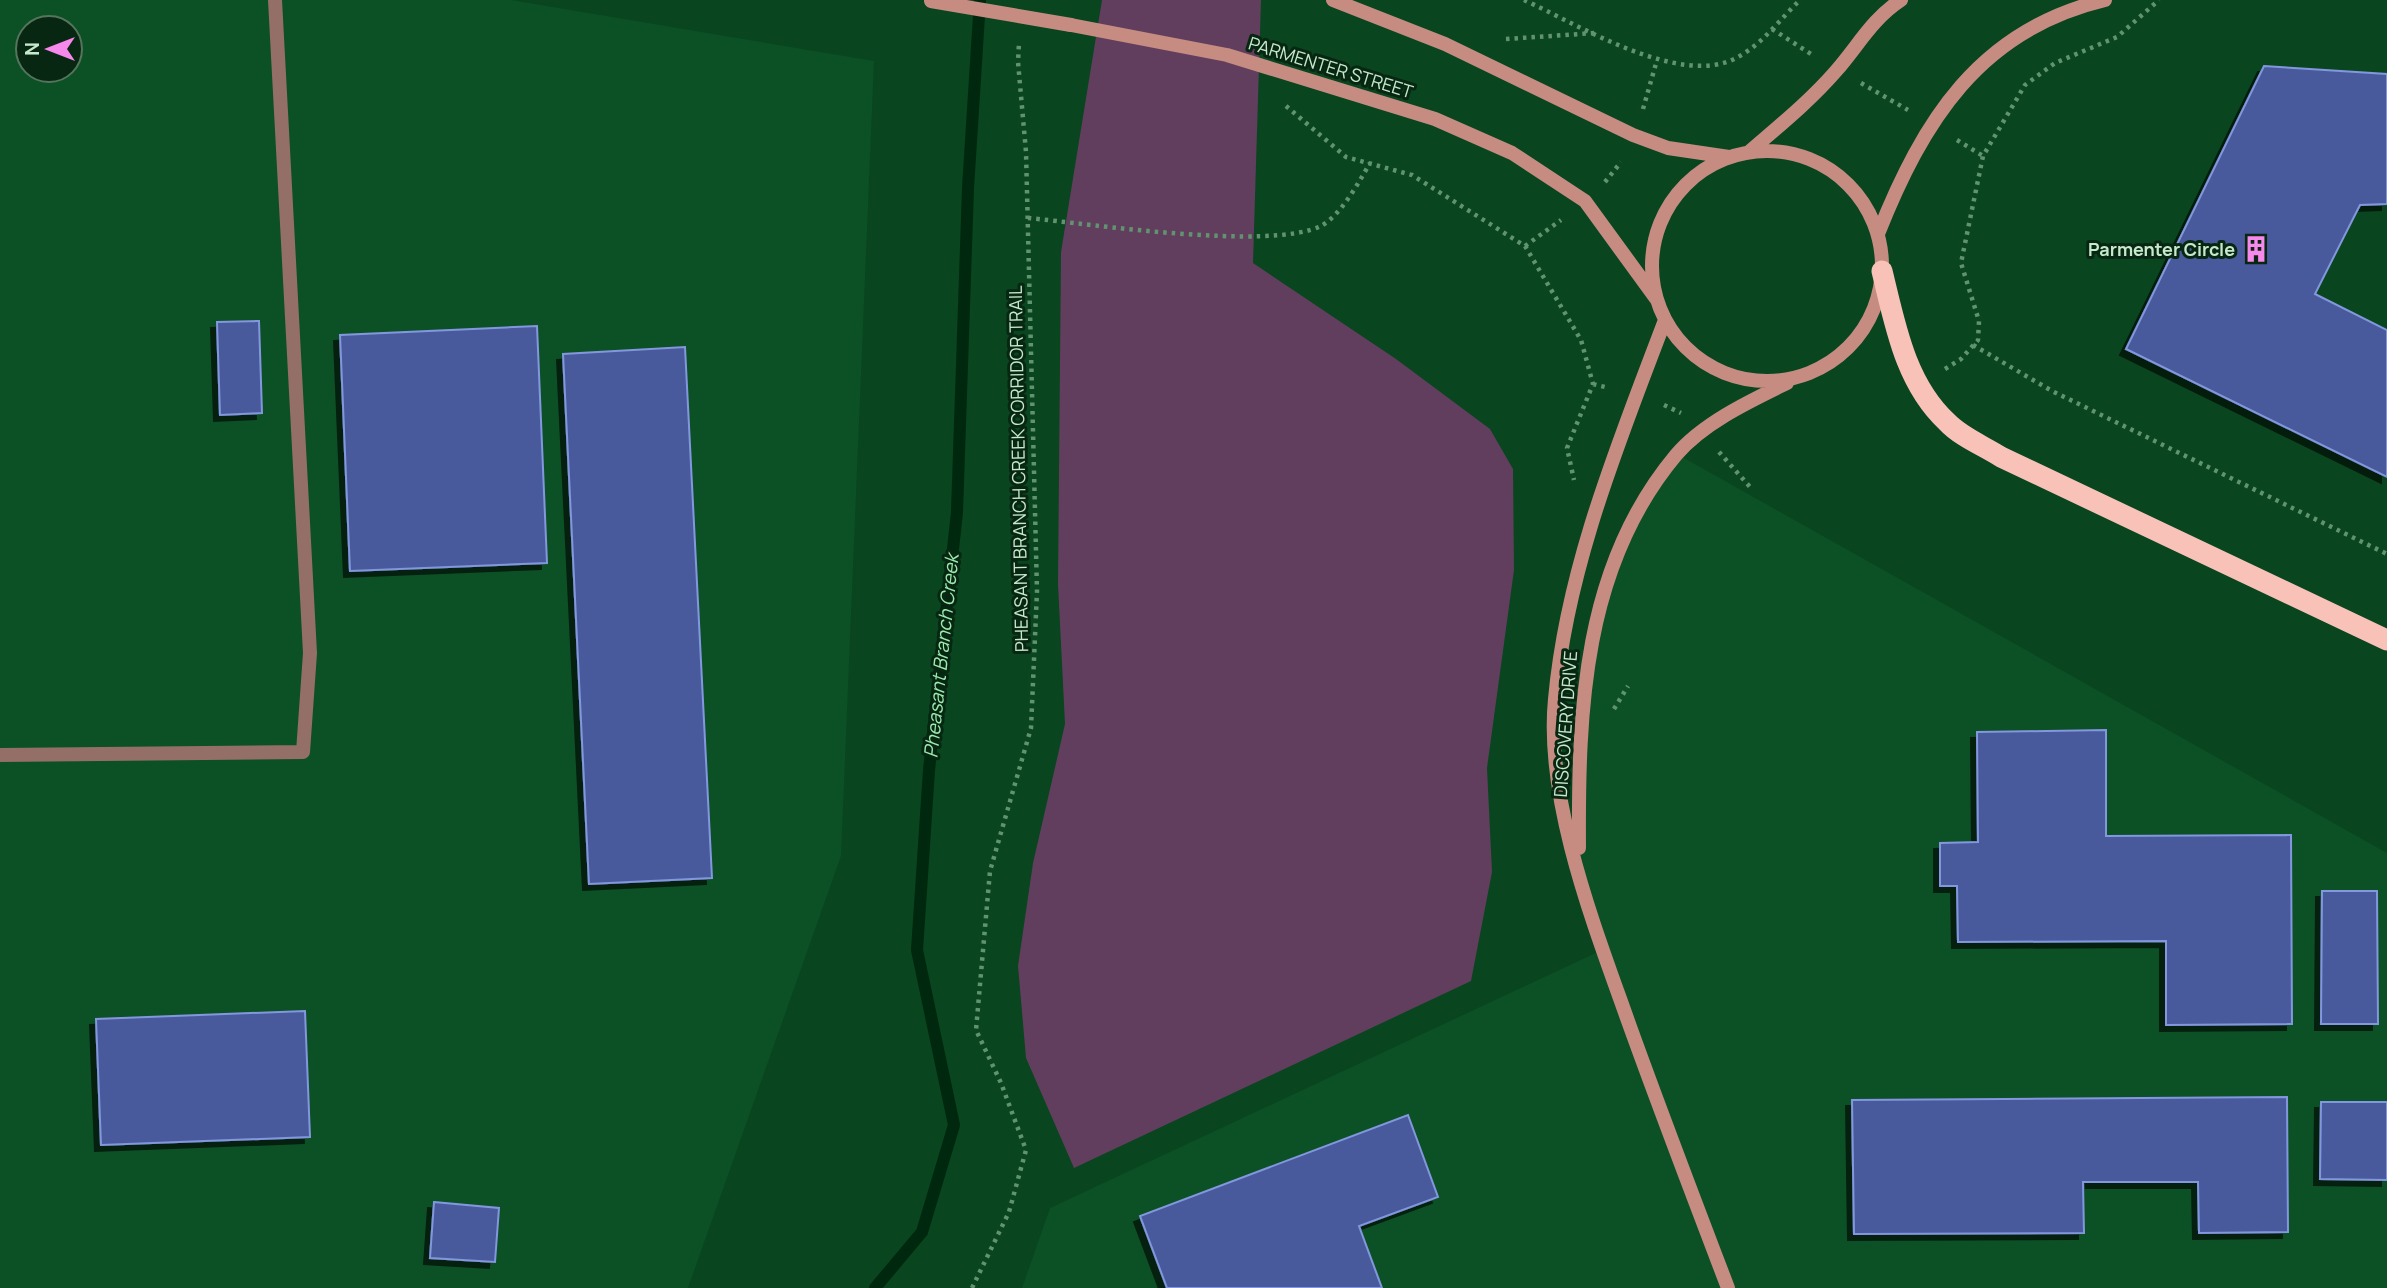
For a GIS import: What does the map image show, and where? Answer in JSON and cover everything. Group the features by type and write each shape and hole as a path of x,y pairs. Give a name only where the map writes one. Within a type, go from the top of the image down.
{"highway":[{"path":"1882,271 1908,365 1928,400 1948,424 2001,457 2387,640"}],"street":[{"path":"1333,0 1446,44 1633,135 1668,148 1729,157"},
{"path":"1749,152 1805,104 1837,70 1880,14 1900,0"},
{"path":"1878,234 1930,124 1968,75 2018,35 2079,6 2105,0"},
{"name":"PARMENTER STREET","path":"928,1 1227,55 1435,119 1512,153 1585,201 1658,301"},
{"path":"1783,151 1814,161 1843,178 1865,203 1878,234 1882,271 1876,306 1858,337 1833,361 1801,376 1769,382 1738,377 1709,365 1684,345 1665,320 1658,301 1653,266 1657,231 1673,199 1698,174 1729,157 1749,152 1783,151"},
{"name":"DISCOVERY DRIVE","path":"1665,320 1586,539 1564,631 1554,701 1555,778 1603,950 1728,1288"},
{"name":"DISCOVERY DRIVE","path":"1579,871 1578,766 1585,674 1595,620 1618,548 1647,497 1677,454 1702,433 1754,399 1801,376"}],"lane":[{"path":"0,755 303,752 310,653 275,0"}],"path":[{"path":"1524,0 1657,61 1684,67 1712,67 1737,58 1772,29 1800,0"},
{"path":"1961,359 1978,340 1979,321 1961,263 1983,156 2025,85 2054,63 2117,37 2159,0"},
{"path":"1772,29 1983,156"},
{"path":"1500,40 1596,33"},
{"name":"PHEASANT BRANCH CREEK CORRIDOR TRAIL","path":"972,1288 1009,1212 1026,1150 1001,1083 976,1030 990,871 1031,728 1037,591 1026,152 1018,62 1020,37"},
{"path":"1525,246 1585,201 1618,169 1633,135 1657,61"},
{"path":"1346,157 1412,175 1525,246 1581,341 1593,384 1567,448"},
{"path":"1028,218 1226,236 1280,236 1322,225 1352,195 1370,163"},
{"path":"1973,345 2052,391 2387,554"}],"shaded area":[{"path":"0,0 511,0 874,61 841,856 688,1288 0,1288"},
{"path":"1102,0 1261,0 1253,263 1396,359 1490,429 1513,469 1514,570 1487,768 1492,872 1471,981 1074,1168 1026,1058 1018,966 1033,863 1065,724 1058,584 1061,252"},
{"path":"1677,454 2387,853 2387,1288 1022,1288 1050,1208 1602,950 1579,871 1585,674 1618,549"}],"building":[{"name":"Parmenter Circle","path":"2264,66 2387,74 2387,204 2360,205 2315,294 2387,330 2387,477 2126,349"},
{"path":"259,321 262,413 220,415 217,322"},
{"path":"537,326 547,563 350,571 340,335"},
{"path":"685,347 712,878 589,884 563,354"},
{"path":"2106,730 2106,836 2291,835 2292,1024 2166,1025 2166,941 1958,942 1957,886 1940,886 1940,843 1978,842 1977,732"},
{"path":"2322,891 2377,891 2378,1024 2321,1024"},
{"path":"305,1011 310,1137 101,1145 96,1019"},
{"path":"2287,1097 2288,1232 2199,1233 2198,1182 2083,1182 2084,1233 1854,1234 1852,1100"},
{"path":"2321,1102 2387,1102 2387,1180 2320,1179"},
{"path":"1408,1115 1438,1197 1359,1226 1382,1288 1167,1288 1140,1216"},
{"path":"434,1202 499,1208 495,1262 430,1258"}],"waterway":[{"name":"Pheasant Branch Creek","path":"875,1288 922,1232 954,1125 917,950 929,770 957,512 968,188 980,0"}],"place":[{"name":"Parmenter Circle","path":"2256,249"}]}
